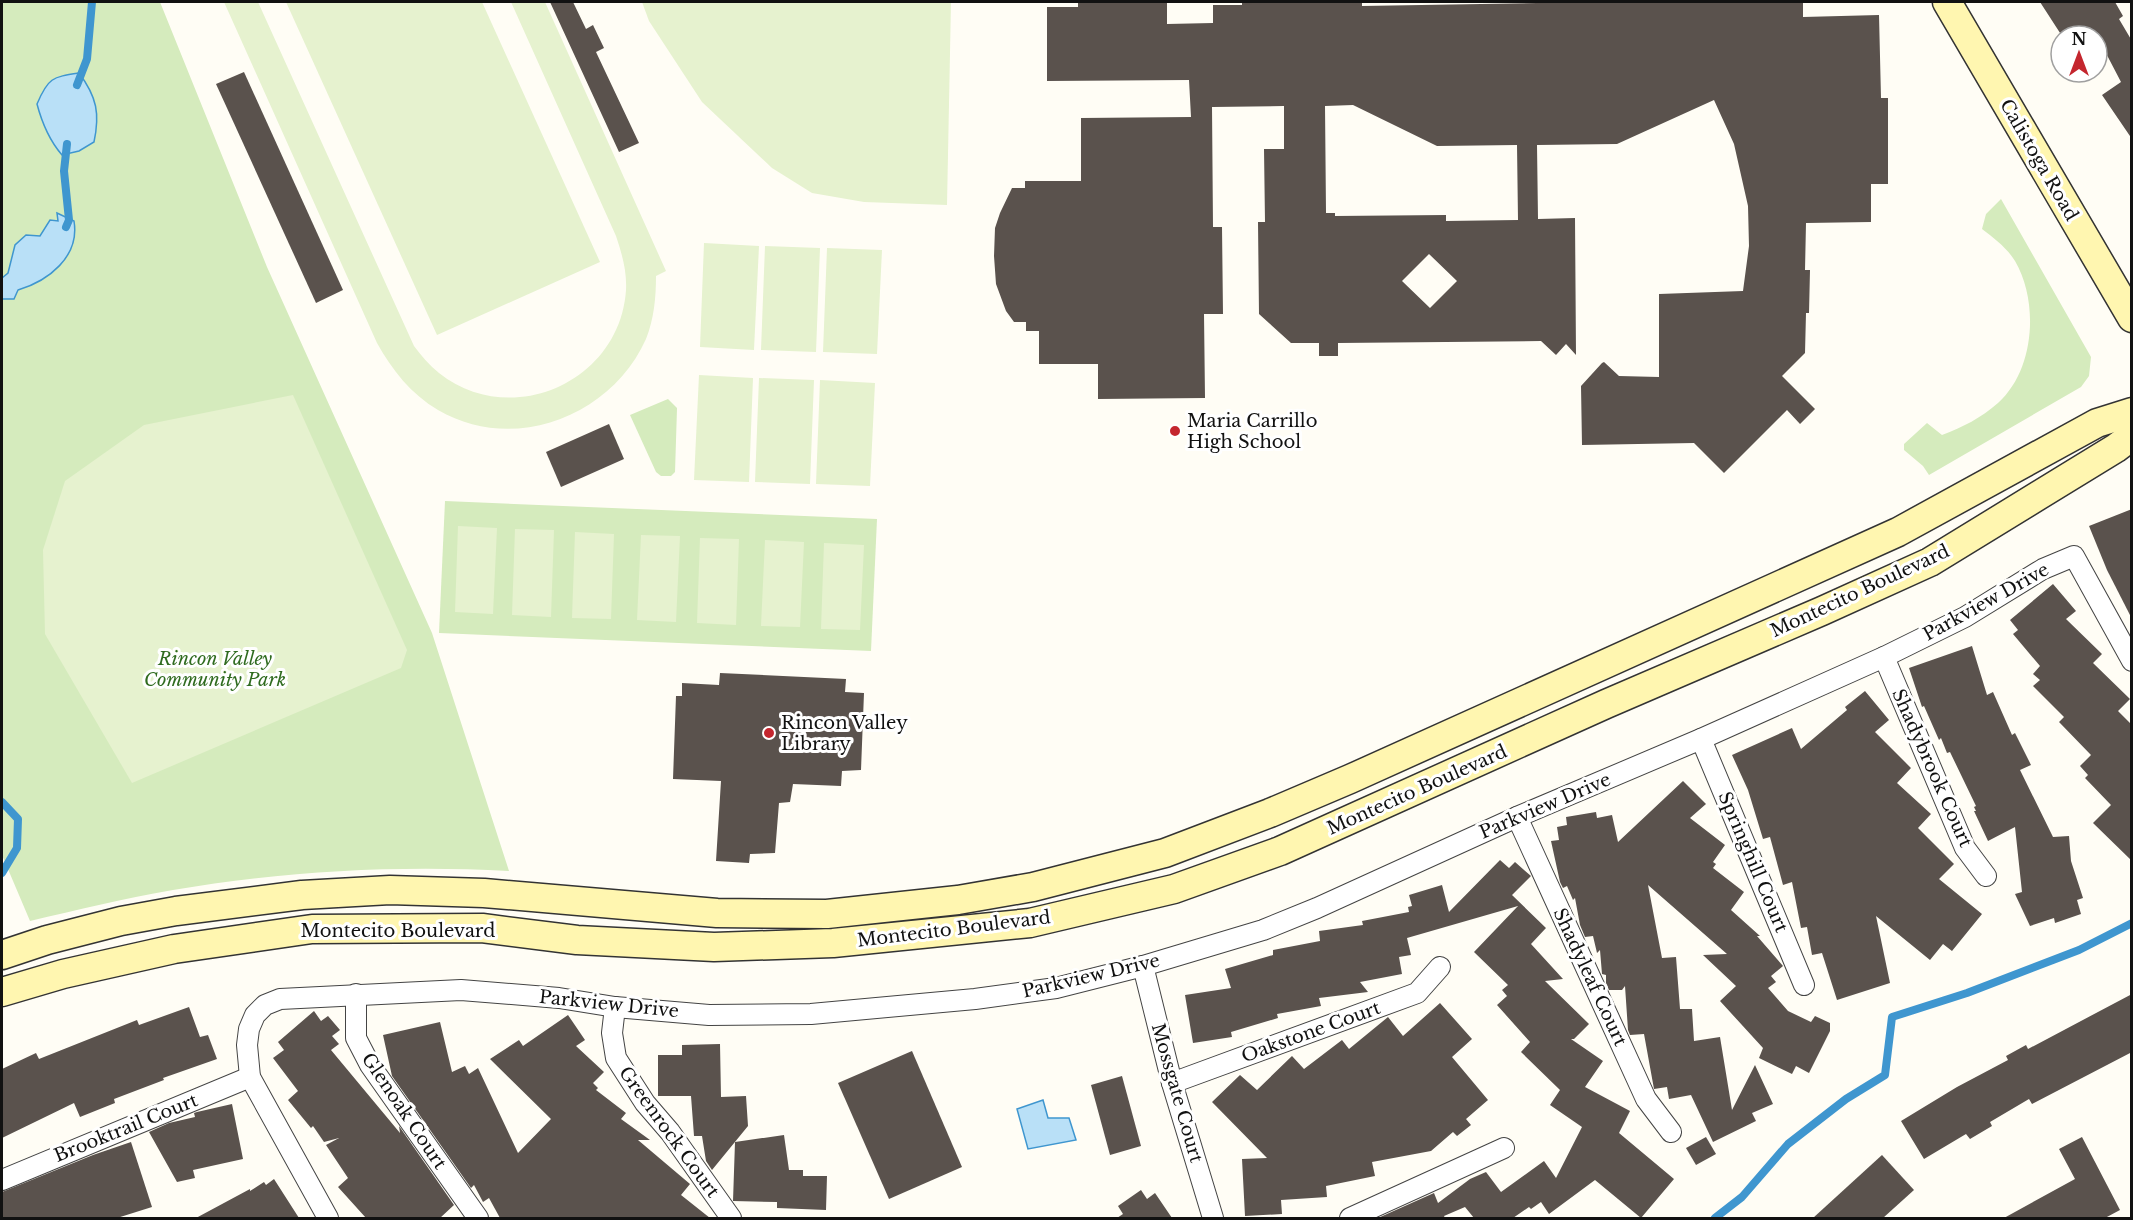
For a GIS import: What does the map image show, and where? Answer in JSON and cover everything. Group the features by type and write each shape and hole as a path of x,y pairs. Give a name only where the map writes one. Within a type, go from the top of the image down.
{"main road":[{"name":"Calistoga Road","path":"1947,2 2132,318"},
{"name":"Montecito Boulevard","path":"2,955 47,940 121,921 176,911 302,895 390,890 484,893 717,913 827,914 958,900 1033,887 1165,853 1270,813 1350,779 1898,532 2097,423 2132,412"},
{"name":"Montecito Boulevard","path":"2,992 63,974 174,949 312,929 482,928 577,940 714,947 833,943 1030,923 1174,889 1280,851 1606,704 1930,562 2132,436"}],"street":[{"name":"Parkview Drive","path":"328,1218 250,1077 247,1045 249,1029 255,1015 265,1005 280,999 461,990 560,998 615,1007 708,1015 811,1014 975,999 1056,988 1143,966 1263,930 1317,908 1884,657 1965,617 2043,569 2074,556 2132,661"},
{"name":"Shadybrook Court","path":"1884,657 1965,848 1986,876"},
{"name":"Springhill Court","path":"1701,739 1804,985"},
{"name":"Shadyleaf Court","path":"1517,818 1646,1099 1671,1132"},
{"name":"Mossgate Court","path":"1143,966 1172,1083 1213,1218"},
{"name":"Oakstone Court","path":"1172,1083 1417,993 1440,967"},
{"name":"Glenoak Court","path":"356,994 356,1038 370,1065 478,1218"},
{"name":"Greenrock Court","path":"615,1007 612,1033 616,1058 645,1103 670,1132 731,1218"},
{"name":"Brooktrail Court","path":"2,1180 250,1077"},
{"path":"1350,1218 1504,1148"}],"green space":[{"name":"Rincon Valley Community Park","path":"2,2 160,2 267,267 432,633 509,871 382,869 256,878 155,893 30,921 2,855"},
{"path":"224,2 258,2 414,346 439,373 467,390 498,397 528,396 557,387 583,372 604,350 619,322 626,290 624,263 616,236 511,2 545,2 666,271 656,276 654,308 646,339 630,366 609,389 585,407 557,420 528,427 497,428 467,423 438,410 411,389 389,363 377,343"},
{"path":"286,2 482,2 600,262 437,335"},
{"path":"642,2 951,2 947,205 864,202 812,193 772,168 702,102 649,21"},
{"path":"2001,199 2091,357 2089,376 2081,387 1929,475 1923,466 1904,450 1904,444 1927,423 1942,435 1985,413 2010,389 2020,373 2026,354 2030,315 2023,278 2008,252 1982,229 1986,214"},
{"path":"704,243 759,246 754,350 700,347"},
{"path":"765,246 820,248 816,352 761,350"},
{"path":"827,248 882,250 877,354 823,352"},
{"path":"699,375 753,378 749,482 694,480"},
{"path":"759,378 814,380 810,484 755,482"},
{"path":"820,380 875,383 870,486 816,484"},
{"path":"293,395 407,650 401,668 132,783 45,634 43,550 65,481 144,425"},
{"path":"668,399 677,408 675,472 671,476 661,476 656,472 630,415"},
{"path":"445,501 877,519 871,651 439,633"},
{"path":"458,526 497,528 493,614 455,612"},
{"path":"515,529 554,530 551,617 512,615"},
{"path":"575,532 614,534 611,619 572,618"},
{"path":"641,535 680,536 676,622 637,620"},
{"path":"700,538 739,539 736,625 697,623"},
{"path":"765,540 804,542 800,627 761,626"},
{"path":"824,543 864,545 860,630 821,629"}],"water":[{"path":"79,73 90,90 96,106 97,123 94,142 79,151 62,155 46,131 37,104 44,89 52,80"},
{"path":"57,213 74,221 75,234 67,256 50,274 18,290 14,299 2,299 2,278 8,273 15,245 26,235 40,236 50,220 58,221"},
{"path":"1043,1100 1048,1118 1069,1118 1076,1140 1028,1149 1017,1109"}],"building":[{"path":"550,2 573,2 586,29 593,25 604,48 596,52 639,143 619,152"},
{"path":"1078,2 1167,2 1167,24 1213,23 1213,5 1242,5 1242,2 1362,2 1362,6 1537,2 1803,2 1803,17 1879,15 1881,98 1888,98 1888,184 1871,184 1871,222 1806,223 1805,270 1810,270 1805,353 1782,376 1815,409 1800,424 1787,410 1724,473 1694,443 1582,445 1581,386 1602,363 1604,362 1619,376 1659,377 1659,294 1743,291 1749,246 1748,206 1734,144 1714,100 1617,144 1537,145 1538,219 1575,218 1576,355 1566,344 1556,355 1541,341 1338,343 1338,356 1319,356 1319,343 1291,343 1259,314 1258,222 1265,222 1264,149 1284,149 1284,106 1212,107 1213,227 1222,227 1223,314 1204,314 1205,398 1098,399 1098,364 1039,364 1039,331 1026,331 1026,322 1014,322 1006,311 996,284 995,228 1012,188 1025,188 1025,181 1081,181 1081,118 1191,117 1189,80 1047,81 1047,7 1078,7","holes":["1353,105 1437,146 1517,145 1518,220 1446,221 1446,215 1335,216 1335,213 1326,213 1325,106","1429,254 1457,281 1430,308 1402,281"]},
{"path":"2040,2 2115,2 2123,16 2119,19 2132,41 2132,139 2102,95 2121,82 2109,59 2109,24 2054,24"},
{"path":"244,72 343,290 316,303 216,84"},
{"path":"609,424 624,459 561,487 546,452"},
{"path":"2132,509 2132,619 2107,570 2089,526"},
{"path":"2053,584 2076,611 2066,619 2102,654 2093,663 2130,699 2118,711 2132,725 2132,861 2093,823 2111,805 2085,778 2088,775 2080,766 2091,755 2059,722 2064,717 2033,686 2040,680 2033,674 2040,666 2013,634 2018,630 2010,620"},
{"path":"1972,646 1987,695 1993,692 2012,735 2015,733 2031,765 2020,770 2053,837 2069,836 2071,861 2083,898 2077,900 2081,914 2055,923 2054,918 2030,926 2015,894 2022,892 2015,827 1988,841 1974,811 1976,811 1974,807 1976,806 1950,752 1947,753 1924,706 1922,707 1909,668"},
{"name":"Rincon Valley Library","path":"720,673 846,679 845,692 864,693 861,770 842,771 841,786 793,784 790,802 779,803 775,853 750,854 749,863 716,861 721,781 673,779 676,696 682,696 682,683 719,685"},
{"path":"1865,691 1889,720 1875,732 1911,768 1897,783 1931,814 1918,828 1954,864 1939,879 1982,914 1952,951 1943,944 1930,960 1876,916 1890,983 1837,1000 1822,953 1812,955 1807,927 1801,928 1792,882 1783,885 1770,837 1763,839 1748,790 1732,755 1792,728 1801,749 1847,710 1845,707"},
{"path":"1683,781 1706,804 1690,818 1725,845 1713,862 1716,864 1713,868 1744,892 1731,910 1760,936 1757,936 1783,966 1771,976 1776,982 1768,988 1788,1011 1811,1022 1815,1016 1830,1023 1830,1031 1809,1073 1796,1066 1792,1074 1759,1058 1763,1048 1720,1001 1736,986 1703,955 1727,954 1648,885 1662,958 1676,957 1680,1009 1692,1009 1694,1041 1720,1037 1732,1110 1755,1065 1773,1104 1752,1113 1756,1121 1713,1142 1691,1095 1669,1099 1667,1087 1654,1089 1644,1034 1630,1035 1628,1030 1625,986 1622,990 1609,990 1606,975 1602,974 1600,950 1597,953 1593,936 1585,937 1580,925 1575,898 1573,900 1567,886 1563,888 1560,882 1551,841 1559,840 1557,827 1567,825 1566,817 1596,812 1597,818 1612,815 1618,842"},
{"path":"1500,860 1509,868 1515,862 1531,876 1512,895 1546,928 1531,944 1563,979 1545,981 1589,1024 1574,1039 1571,1039 1603,1061 1585,1087 1630,1111 1619,1133 1674,1179 1641,1218 1595,1180 1549,1214 1541,1202 1513,1218 1474,1218 1465,1207 1444,1216 1445,1218 1378,1218 1434,1193 1438,1203 1470,1179 1486,1172 1501,1192 1544,1161 1556,1178 1582,1127 1550,1105 1560,1090 1521,1052 1530,1042 1497,1005 1507,996 1502,990 1508,985 1474,952 1518,906 1407,938 1411,955 1399,957 1402,974 1360,982 1368,992 1319,998 1321,1006 1277,1014 1278,1018 1231,1032 1232,1037 1193,1043 1185,995 1231,988 1225,969 1273,955 1273,950 1320,941 1319,931 1363,925 1362,921 1409,912 1408,907 1412,906 1409,895 1442,885 1449,912"},
{"path":"2132,994 2132,1052 2032,1104 2029,1099 1990,1122 1992,1126 1970,1139 1966,1134 1924,1159 1901,1121 1957,1087 2008,1060 2006,1056 2026,1045 2028,1049"},
{"path":"1440,1003 1472,1039 1452,1057 1488,1100 1466,1119 1471,1125 1457,1136 1453,1132 1431,1151 1372,1162 1375,1176 1326,1186 1327,1197 1281,1200 1282,1214 1245,1216 1242,1159 1267,1158 1212,1102 1240,1075 1257,1090 1292,1056 1304,1069 1342,1040 1349,1049 1388,1017 1403,1036"},
{"path":"189,1007 200,1037 208,1035 217,1059 163,1078 164,1080 114,1099 115,1103 80,1117 74,1103 2,1138 2,1069 36,1053 39,1059 137,1020 139,1025"},
{"path":"314,1011 321,1021 328,1016 340,1030 332,1036 339,1044 331,1050 400,1133 399,1126 454,1205 440,1218 366,1218 338,1187 348,1178 326,1145 339,1138 324,1142 313,1126 311,1128 288,1100 298,1091 273,1058 284,1050 278,1042"},
{"path":"568,1015 585,1040 576,1046 604,1072 593,1083 598,1088 596,1090 626,1113 621,1119 650,1140 638,1140 690,1184 681,1195 710,1218 500,1218 489,1198 483,1202 474,1185 471,1188 392,1076 383,1035 440,1022 452,1072 465,1066 469,1074 478,1068 518,1153 551,1119 490,1059 519,1040 523,1046"},
{"path":"720,1044 721,1097 746,1096 748,1126 712,1170 706,1161 702,1136 694,1136 691,1096 658,1096 658,1055 682,1055 682,1045"},
{"path":"912,1051 962,1167 889,1199 838,1083"},
{"path":"1122,1076 1141,1146 1110,1155 1091,1085"},
{"path":"232,1104 243,1159 193,1170 195,1178 177,1182 149,1132 169,1123 195,1117 194,1113"},
{"path":"784,1135 789,1170 803,1170 803,1176 827,1176 826,1210 777,1208 777,1202 733,1201 735,1142"},
{"path":"1706,1137 1716,1154 1696,1165 1686,1148"},
{"path":"2082,1137 2120,1210 2105,1218 2004,1218 2075,1179 2059,1149"},
{"path":"131,1142 152,1207 117,1218 2,1218 2,1192"},
{"path":"1882,1155 1914,1190 1883,1218 1813,1218"},
{"path":"274,1179 299,1218 196,1218 264,1182 266,1185"},
{"path":"1141,1190 1147,1199 1155,1193 1172,1218 1117,1218 1123,1214 1118,1206"}],"waterway":[{"path":"77,85 87,59 92,2"},
{"path":"66,227 69,220 64,171 67,144"},
{"path":"2,802 18,819 17,848 2,873"},
{"path":"1715,1218 1742,1197 1788,1144 1846,1099 1885,1075 1892,1017 1967,993 2079,950 2132,923"}],"place":[{"name":"Maria Carrillo High School","path":"1175,431"},
{"name":"Rincon Valley Library","path":"769,733"}]}
